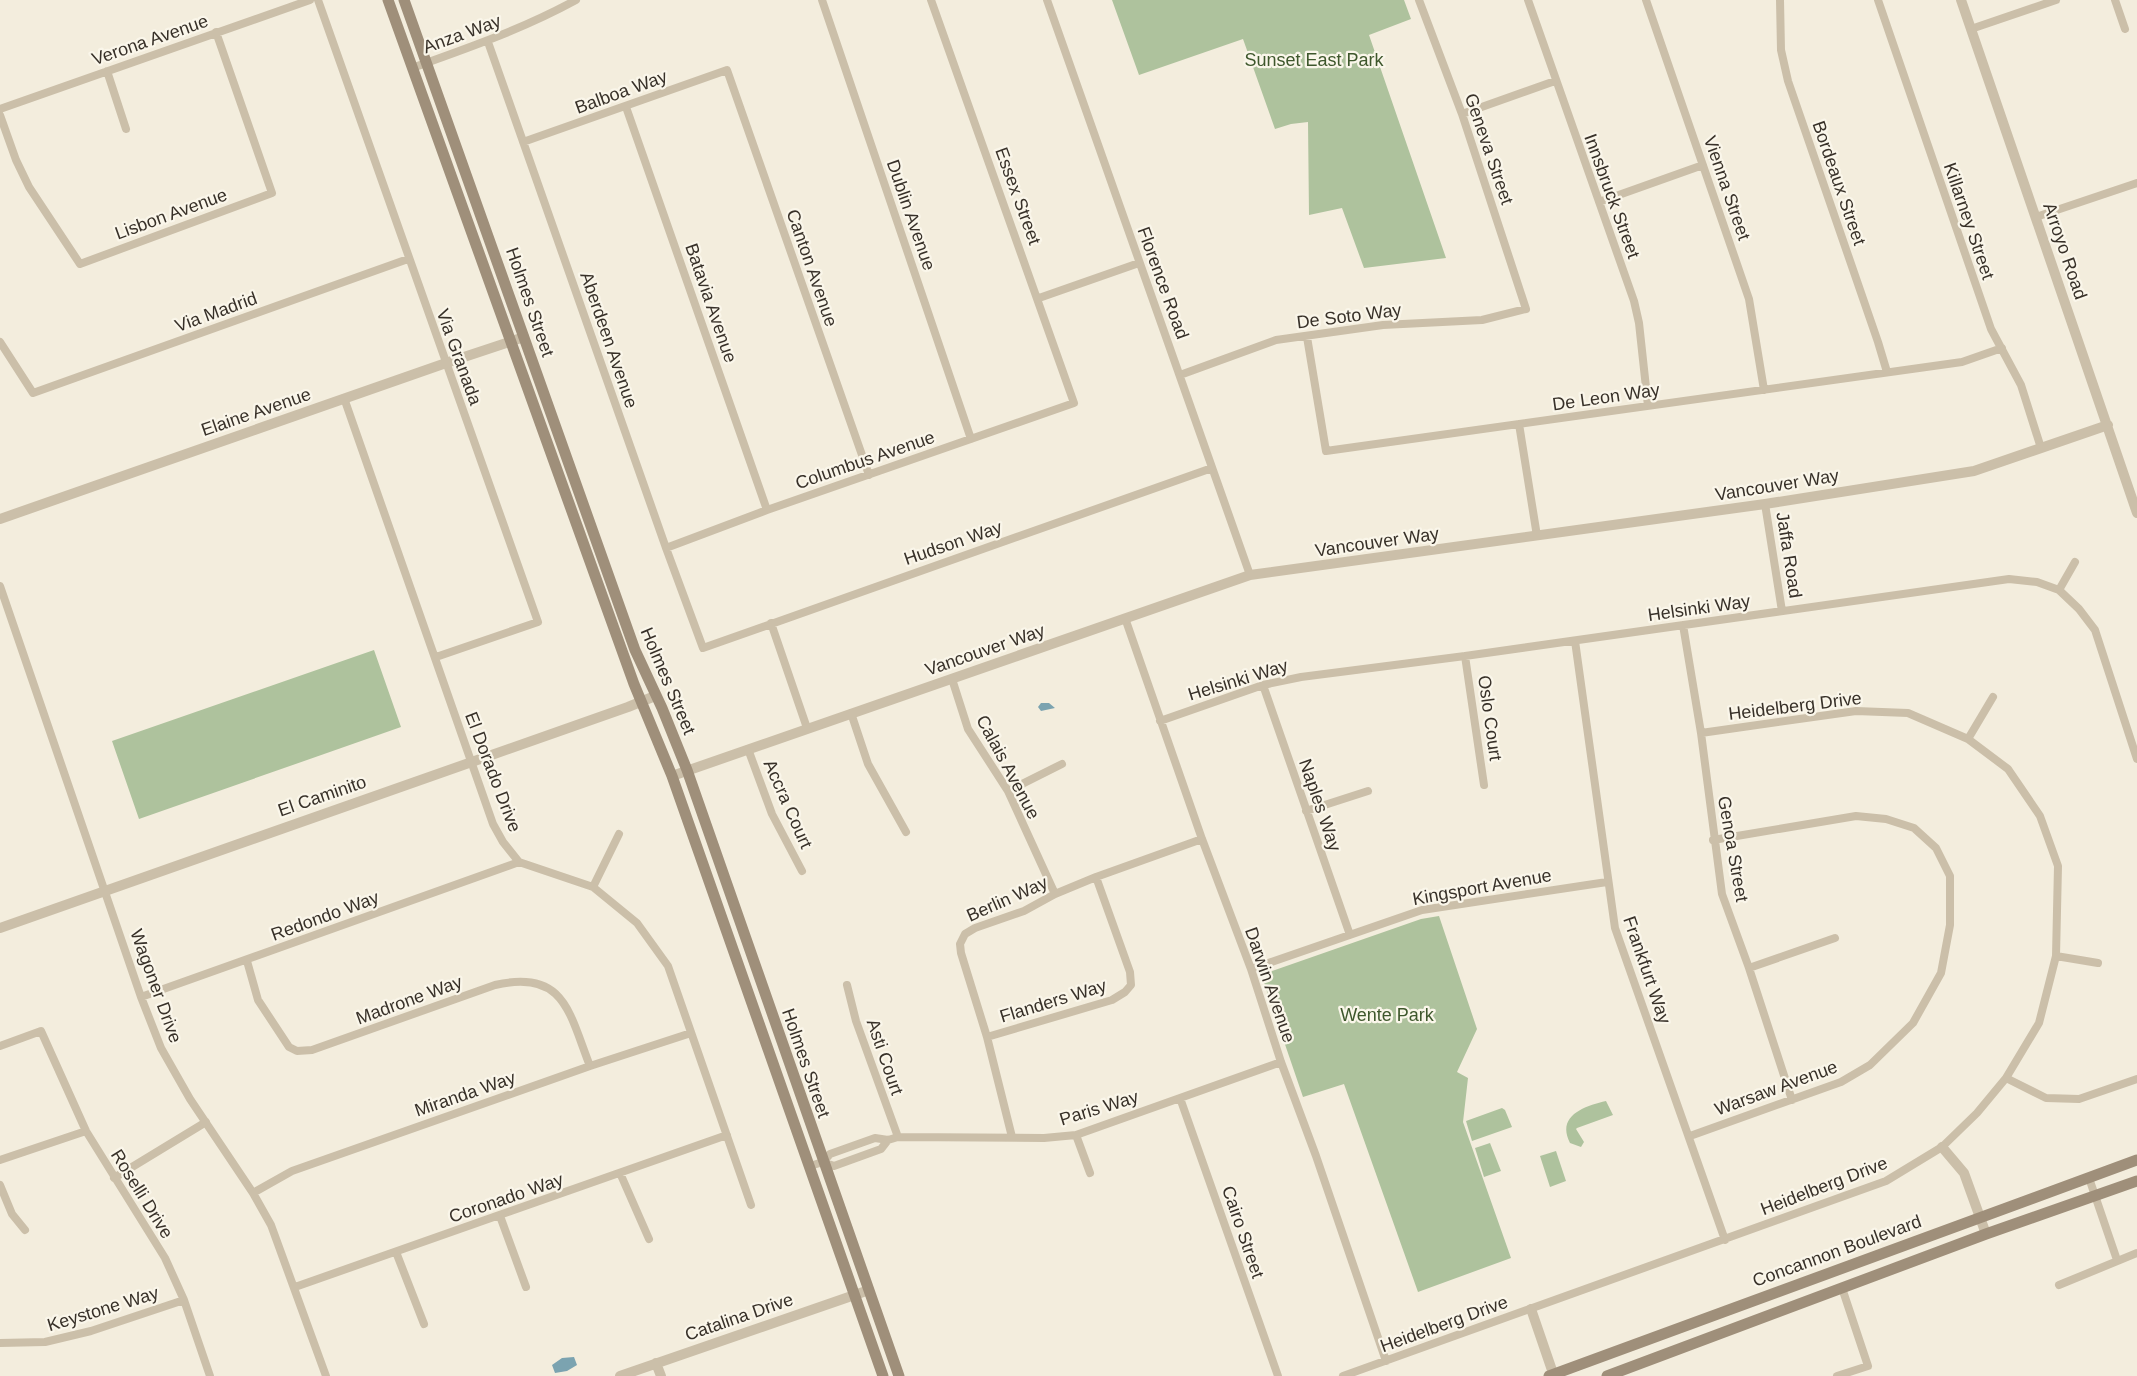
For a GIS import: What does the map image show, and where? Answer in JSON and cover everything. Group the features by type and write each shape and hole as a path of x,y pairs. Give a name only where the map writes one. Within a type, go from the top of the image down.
{"main road":[{"name":"Holmes Street","path":"388,0 510,342 642,702 672,776 883,1376"},
{"name":"Holmes Street","path":"404,0 428,62 635,650 687,770 899,1376"},
{"name":"Concannon Boulevard","path":"1552,1375 2137,1160"},
{"name":"Concannon Boulevard","path":"1607,1376 1986,1234 2137,1181"}],"street":[{"name":"Verona Avenue","path":"0,109 310,0"},
{"name":"Via Granada","path":"318,0 408,259 538,622 436,657"},
{"name":"Anza Way","path":"412,68 488,42 542,19 576,0"},
{"name":"Dublin Avenue","path":"822,0 971,439"},
{"name":"Essex Street","path":"932,0 1039,298 1074,403"},
{"name":"Florence Road","path":"1047,0 1250,575"},
{"name":"Geneva Street","path":"1419,0 1462,114 1526,309"},
{"name":"Innsbruck Street","path":"1528,0 1634,301 1639,323 1648,406"},
{"name":"Vienna Street","path":"1646,0 1749,299 1764,390"},
{"name":"Bordeaux Street","path":"1780,0 1781,50 1788,81 1887,372"},
{"name":"Killarney Street","path":"1878,0 1990,329 2021,385 2042,448"},
{"name":"Arroyo Road","path":"1961,0 2137,513"},
{"path":"1971,29 2056,0"},
{"path":"2115,0 2125,29"},
{"name":"Lisbon Avenue","path":"0,115 16,160 29,187 80,264 272,193 216,32"},
{"name":"Aberdeen Avenue","path":"488,42 703,648"},
{"name":"Balboa Way","path":"524,142 727,70"},
{"name":"Canton Avenue","path":"727,70 869,475"},
{"path":"107,71 126,129"},
{"path":"1462,114 1555,81"},
{"name":"Batavia Avenue","path":"626,107 767,510"},
{"path":"1599,202 1703,166"},
{"path":"2036,217 2137,183"},
{"name":"Via Madrid","path":"0,342 34,394 408,259"},
{"path":"1039,298 1139,263"},
{"name":"De Soto Way","path":"1180,375 1276,340 1383,325 1482,320 1526,309"},
{"name":"Elaine Avenue","path":"0,519 524,337"},
{"name":"De Leon Way","path":"1307,337 1326,451 1962,362 2002,348"},
{"name":"El Dorado Drive","path":"344,398 493,824 502,842 519,862"},
{"name":"Columbus Avenue","path":"666,548 767,510 1074,403"},
{"path":"1519,424 1537,536"},
{"name":"Vancouver Way","path":"672,776 1250,575 1765,504 1974,470 2108,425"},
{"name":"Hudson Way","path":"703,648 1212,468"},
{"name":"Jaffa Road","path":"1765,504 1782,611"},
{"path":"2059,590 2075,562"},
{"name":"Helsinki Way","path":"1160,721 1263,685 1301,677 2008,580 2037,582 2059,590 2079,609 2095,630 2137,759"},
{"name":"Wagoner Drive","path":"0,586 141,997 161,1048 190,1099 253,1193 271,1225 326,1376"},
{"name":"Darwin Avenue","path":"1125,618 1202,839 1251,969 1281,1062 1316,1156 1386,1361"},
{"path":"771,623 807,728"},
{"name":"Genoa Street","path":"1683,625 1701,733 1713,840 1722,894 1750,968 1792,1100"},
{"name":"Frankfurt Way","path":"1575,640 1607,882 1615,928 1690,1136 1725,1240"},
{"name":"Oslo Court","path":"1465,656 1484,785"},
{"name":"Calais Avenue","path":"952,679 968,728 1008,792 1055,894"},
{"name":"Naples Way","path":"1263,685 1350,935"},
{"name":"El Caminito","path":"1,924 105,890 655,696"},
{"path":"1968,739 1993,697"},
{"name":"Heidelberg Drive","path":"1343,1376 1886,1181 1942,1146 1977,1113 2006,1078 2039,1023 2056,956 2058,866 2040,816 2008,769 1968,739 1908,713 1856,710 1701,733"},
{"path":"851,713 868,764 906,832"},
{"name":"Accra Court","path":"748,749 772,814 802,871"},
{"path":"1008,792 1062,764"},
{"path":"1306,812 1368,791"},
{"name":"Warsaw Avenue","path":"1690,1136 1841,1082 1870,1065 1913,1023 1941,973 1950,925 1950,876 1936,848 1914,828 1886,819 1856,816 1713,840"},
{"path":"594,887 619,834"},
{"name":"Berlin Way","path":"1012,1137 987,1037 961,953 960,944 965,934 975,928 1024,911 1055,894 1096,876 1202,839"},
{"path":"519,862 594,887 637,923 668,966 751,1205"},
{"name":"Redondo Way","path":"141,997 519,862"},
{"name":"Flanders Way","path":"987,1037 1112,1000 1125,992 1131,985 1130,972 1096,876"},
{"name":"Kingsport Avenue","path":"1251,969 1422,910 1607,882"},
{"path":"1750,968 1834,938"},
{"path":"2056,956 2098,963"},
{"name":"Madrone Way","path":"247,960 258,1000 289,1047 296,1051 312,1050 495,985 515,980 537,983 555,992 566,1005 590,1066"},
{"name":"Asti Court","path":"847,985 856,1022 898,1137"},
{"name":"Roselli Drive","path":"0,1046 41,1032 86,1131 165,1258 184,1300 210,1376"},
{"name":"Miranda Way","path":"253,1193 292,1171 590,1066 692,1033"},
{"name":"Paris Way","path":"810,1166 823,1162 830,1154 875,1138 888,1140 898,1137 1044,1138 1076,1135 1281,1062"},
{"path":"2006,1078 2046,1098 2079,1099 2137,1079"},
{"name":"Cairo Street","path":"1180,1098 1278,1376"},
{"path":"114,1178 206,1122"},
{"path":"0,1160 86,1131"},
{"name":"Coronado Way","path":"295,1287 727,1135"},
{"path":"1076,1135 1090,1173"},
{"name":"Paris Way","path":"823,1162 834,1166 881,1149 888,1140"},
{"path":"1942,1146 1964,1173 1986,1234"},
{"path":"620,1173 649,1239"},
{"path":"2089,1178 2117,1260"},
{"path":"0,1185 12,1214 25,1230"},
{"path":"500,1216 526,1287"},
{"path":"396,1252 424,1324"},
{"path":"2059,1285 2137,1253"},
{"path":"1837,1376 1868,1366 1842,1288"},
{"name":"Catalina Drive","path":"620,1376 869,1290"},
{"name":"Keystone Way","path":"0,1343 45,1342 91,1331 184,1300"},
{"path":"1531,1309 1552,1375"},
{"path":"656,1363 661,1376"}],"green space":[{"name":"Sunset East Park","path":"1112,0 1404,0 1411,19 1369,35 1446,258 1364,268 1342,208 1309,215 1308,122 1291,124 1275,129 1243,39 1139,75"},
{"path":"374,650 401,727 139,819 112,741"},
{"name":"Wente Park","path":"1439,916 1477,1029 1457,1072 1468,1078 1463,1122 1511,1258 1418,1292 1344,1084 1303,1097 1263,980 1269,972 1421,919"},
{"path":"1606,1101 1613,1115 1576,1129 1584,1142 1581,1147 1570,1143 1567,1134 1569,1119 1581,1109"},
{"path":"1502,1108 1505,1110 1512,1127 1472,1141 1466,1121"},
{"path":"1490,1143 1501,1171 1484,1177 1475,1148"},
{"path":"1556,1151 1566,1181 1550,1187 1540,1156"}],"water":[{"path":"1041,703 1049,703 1055,708 1041,711 1038,707"},
{"path":"574,1357 577,1365 567,1371 555,1373 552,1365 562,1358"}]}
